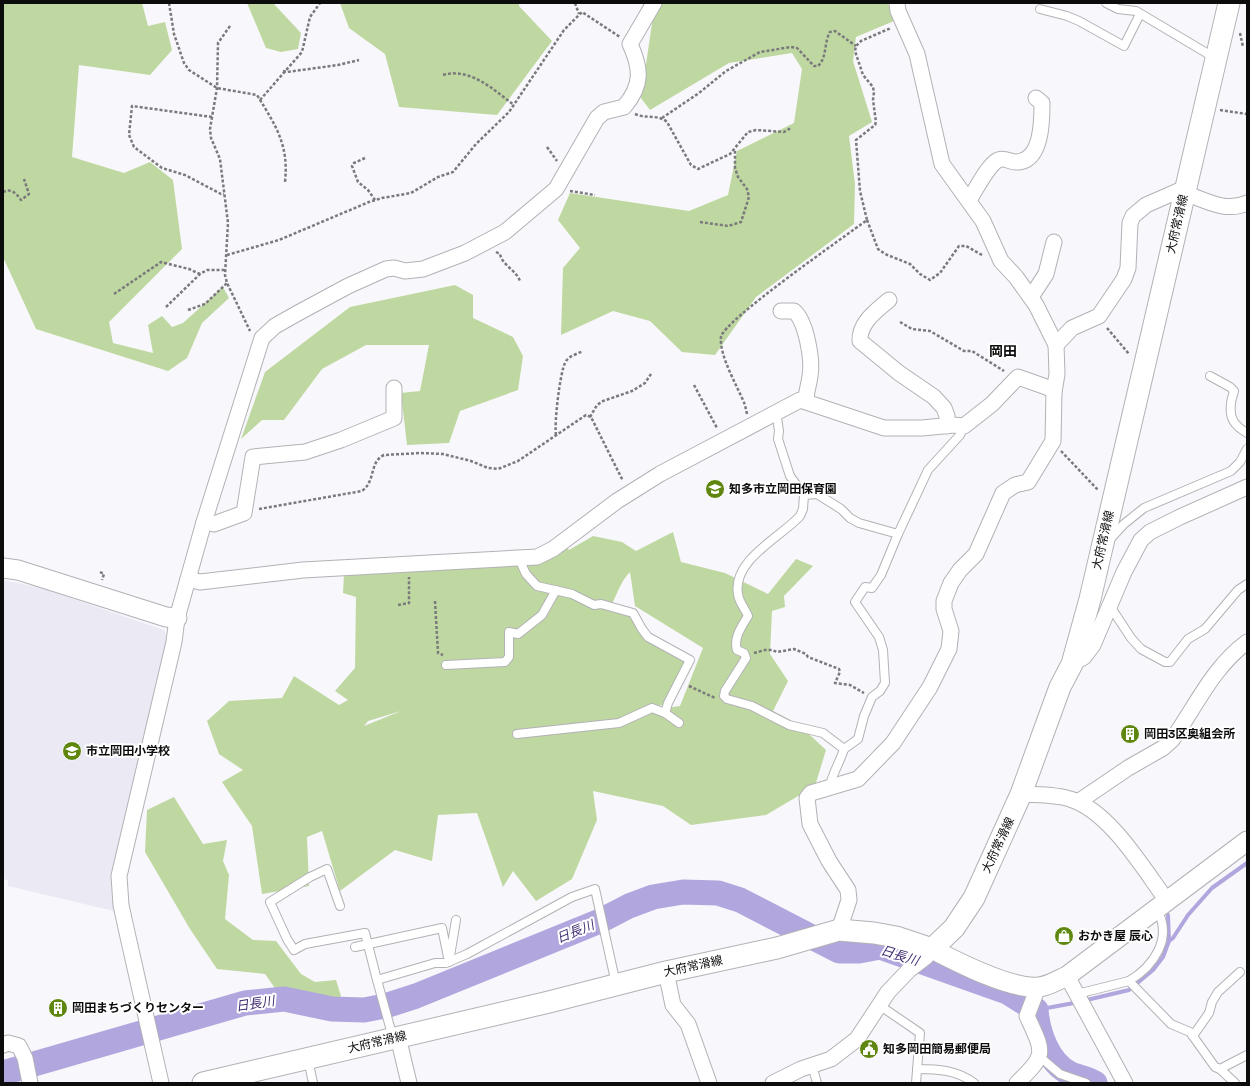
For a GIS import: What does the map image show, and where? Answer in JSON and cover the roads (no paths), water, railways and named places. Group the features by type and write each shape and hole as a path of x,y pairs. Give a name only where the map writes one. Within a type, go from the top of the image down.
{"main road":[{"name":"大府常滑線","path":"203,1083 617,985 666,972 777,948 821,936 889,935 924,957 954,928 974,898 1022,794 1060,687 1072,664 1104,539 1229,3"}],"street":[{"path":"161,1083 124,921 119,876 174,642 177,618 204,522 262,338 275,326 348,286 386,269 394,268 405,271 423,269 465,253 505,232 557,188 597,118 604,112 624,107 640,78 638,63 630,44 653,3"},
{"path":"821,936 850,900 848,890 829,861 810,824 807,809 807,798 811,793 858,779 893,743 930,687 949,649 951,630 944,609 944,601 951,583 960,570 976,554 1003,493 1015,485 1028,482 1053,441 1054,392 1057,374 1056,345 1031,297 1001,261 983,221 942,164 917,54 902,20 897,3"},
{"path":"969,200 989,170 998,160 1005,159 1014,162 1021,161 1035,150 1039,143 1042,111 1042,103 1036,98"},
{"path":"1056,345 1072,328 1097,317 1124,279 1128,268 1130,223 1133,216 1146,205 1178,191 1225,208 1235,208 1247,203"},
{"path":"1031,297 1046,274 1054,242"},
{"path":"889,300 864,324 860,334 860,341 899,373 934,397 944,408 947,416 947,426"},
{"path":"781,311 794,311 800,316 805,334 811,370 806,401"},
{"path":"188,579 200,582 303,570 537,557 553,549 629,494 660,474 776,411 800,400 884,428 922,428 964,426 992,404 1018,377 1049,388 1054,392"},
{"path":"204,522 214,524 244,513 253,457 305,452 380,425 394,418 394,388"},
{"path":"1072,664 1084,657 1093,645 1124,572 1141,540 1150,532 1180,517 1247,487"},
{"path":"3,568 18,570 166,617 177,618"},
{"path":"1078,802 1128,768 1163,748 1172,740 1220,667 1237,649 1247,642"},
{"path":"1022,794 1069,798 1098,815 1114,830 1163,906"},
{"path":"1017,1083 1036,1065 1040,1057 1039,1042 1027,1016 1035,994 1067,976 1163,906 1247,841"},
{"path":"773,1083 801,1068 831,1059 857,1040 888,992 924,957 996,978 1035,994"},
{"path":"666,972 673,1005 688,1024 710,1083"},
{"path":"1067,976 1125,1083"},
{"path":"395,1038 409,1083"},
{"path":"3,1045 8,1043 19,1046 25,1058 29,1078"}],"lane":[{"path":"1106,3 1118,9 1136,11 1215,58"},
{"path":"1040,9 1067,16 1079,21 1124,46 1140,14"},
{"path":"1210,376 1230,386 1234,391 1230,406 1235,426 1247,433"},
{"path":"776,411 779,431 778,439 790,476 804,495 803,509 800,516 750,560 738,583 739,600 748,616 735,644 737,650 744,653 746,658 725,691 725,697 752,706 789,725 822,733 844,749"},
{"path":"830,788 832,777 839,765 844,749 858,739 864,716 872,697 880,691 885,683 883,650 879,637 855,602 865,587 872,588 876,582 928,470 960,434 964,426"},
{"path":"1104,539 1111,538 1124,524 1144,508 1231,471 1240,462 1247,449"},
{"path":"804,495 817,494 841,509 850,518 859,523 898,534"},
{"path":"519,559 526,574 537,586 572,594 594,605 602,604 633,613 642,629 648,636 690,660 666,713"},
{"path":"1110,606 1131,638 1141,649 1165,662 1170,662 1188,639 1205,630 1238,590 1247,584"},
{"path":"446,665 505,662 509,658 509,632 518,634 542,615 556,590"},
{"path":"517,734 619,723 652,708 666,713 679,723"},
{"path":"340,906 327,869 310,877 270,902 287,939 294,950 305,944 365,933 377,980 395,1038"},
{"path":"377,980 435,963 449,962 572,897 595,889 617,985"},
{"path":"1077,994 1129,981 1139,975 1151,962 1162,943 1163,906"},
{"path":"449,962 456,920"},
{"path":"355,947 442,928 449,962"},
{"path":"1193,1036 1209,1013 1212,1002 1218,992 1240,972"},
{"path":"1129,981 1171,1024 1190,1032 1215,1067 1220,1069 1236,1083"},
{"path":"879,1006 920,1033 916,1083"},
{"path":"1220,1069 1247,1055"},
{"path":"1040,1057 1060,1074 1086,1083"},
{"path":"308,1058 313,1083"},
{"path":"812,1065 817,1083"},
{"path":"917,1069 942,1069 955,1072 974,1083"}],"waterway":[{"path":"1169,941 1173,938 1188,915 1212,888 1247,863"},
{"name":"日長川","path":"3,1073 245,1003 284,999 332,1009 364,1010 385,1006 416,996 600,921 629,906 653,897 683,892 718,893 740,900 839,951 859,951 880,947 1007,992 1036,1010 1039,1028 1045,1046 1055,1062 1069,1073 1095,1083"},
{"path":"1036,1010 1129,990 1153,970 1163,957 1169,941 1168,915"}],"place":[{"name":"知多市立岡田保育園","path":"715,489"},
{"name":"岡田3区奥組会所","path":"1130,734"},
{"name":"市立岡田小学校","path":"72,751"},
{"name":"おかき屋 辰心","path":"1064,936"},
{"name":"岡田まちづくりセンター","path":"58,1008"},
{"name":"知多岡田簡易郵便局","path":"869,1049"}],"district":[{"name":"岡田","path":"1003,351"}]}
